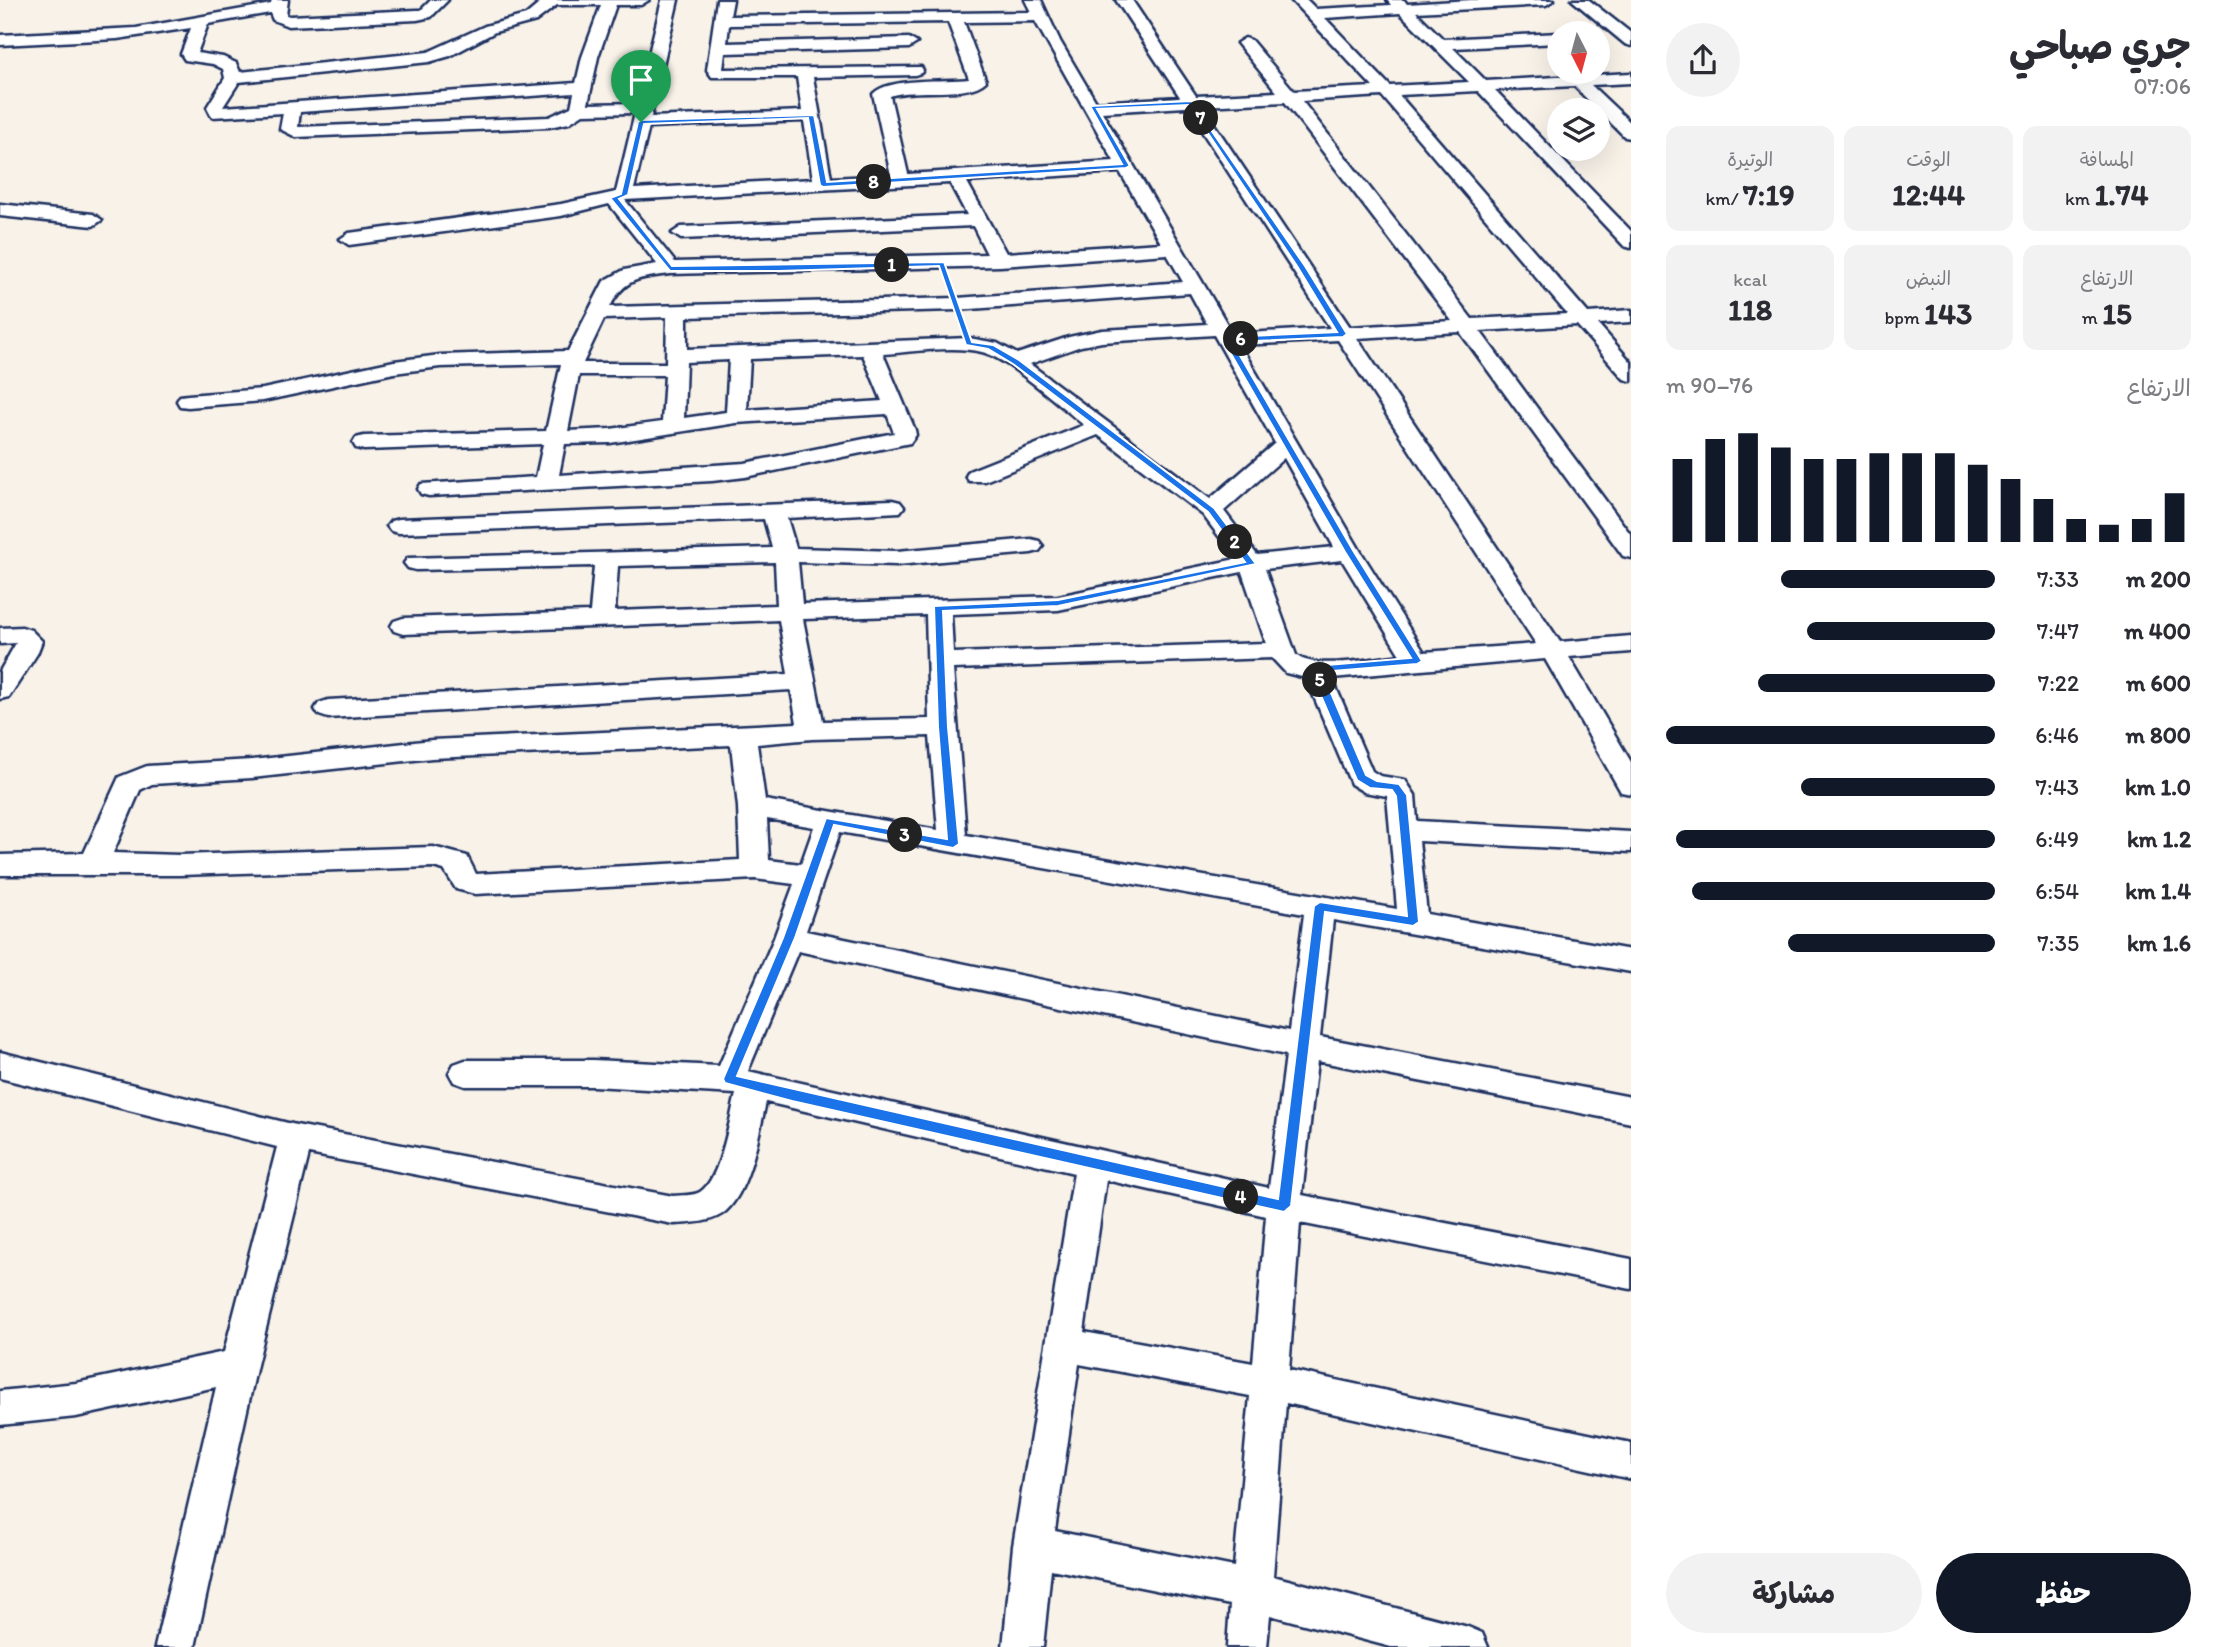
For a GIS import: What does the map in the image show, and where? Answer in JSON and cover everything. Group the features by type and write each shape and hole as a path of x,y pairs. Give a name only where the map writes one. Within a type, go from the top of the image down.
{"street":[{"path":"0,40 104,36 157,30 281,2 278,17 288,21 426,14 440,0"},
{"path":"540,0 641,0"},
{"path":"619,197 643,115 670,0"},
{"path":"726,0 717,48 715,70 718,74 915,70"},
{"path":"920,0 925,18"},
{"path":"1124,0 1552,649 1631,785"},
{"path":"1299,0 1385,90 1631,375"},
{"path":"1314,14 1399,3 1546,0"},
{"path":"1580,0 1628,38"},
{"path":"233,78 429,57 444,53 491,29 531,18 552,1"},
{"path":"579,109 590,57 609,2"},
{"path":"1399,3 1631,242"},
{"path":"721,21 954,18 1037,8 1052,41 1093,107 1349,552 1417,661"},
{"path":"904,18 919,88"},
{"path":"901,181 881,94 888,90 978,81 954,18"},
{"path":"201,20 188,54 191,57 225,62 230,66 233,78 215,107 218,113 583,87"},
{"path":"1610,37 1628,38"},
{"path":"1440,44 1547,39"},
{"path":"717,48 909,43"},
{"path":"1245,43 1290,96 1631,551"},
{"path":"804,72 823,185"},
{"path":"1610,79 1631,78"},
{"path":"1093,107 1547,82"},
{"path":"1582,84 1631,133"},
{"path":"292,108 289,129 296,132 549,122 563,119 579,109 643,115 811,116"},
{"path":"349,239 561,210 619,197 1126,166"},
{"path":"956,177 1000,260"},
{"path":"619,197 670,268"},
{"path":"0,210 93,220"},
{"path":"681,233 981,220"},
{"path":"546,484 572,363 611,285 619,278 670,268 779,269 942,264 1174,248"},
{"path":"942,264 963,324 990,347 1016,362 1211,510 1251,564 1281,650 1286,661 1294,666 1315,670 1631,644"},
{"path":"188,401 263,395 394,367 429,363 676,362 740,353 870,347 963,324 1197,287"},
{"path":"596,313 677,311 963,324"},
{"path":"673,426 677,311"},
{"path":"1016,362 1076,341 1102,337 1343,334 1631,316"},
{"path":"429,489 648,479 745,470 893,440 905,435 870,347"},
{"path":"736,417 740,353"},
{"path":"364,443 610,436 736,417 895,407"},
{"path":"977,476 1100,426"},
{"path":"640,432 648,479"},
{"path":"1211,510 1287,444"},
{"path":"399,526 892,507"},
{"path":"774,512 786,555 790,614 812,730"},
{"path":"415,562 786,555 897,558 1031,546"},
{"path":"403,626 1058,603 1251,564 1349,552"},
{"path":"602,618 607,559"},
{"path":"938,608 943,727 953,844"},
{"path":"0,636 22,635 29,641 24,654 0,691"},
{"path":"940,661 1281,650"},
{"path":"1315,670 1361,777 1374,785 1391,786 1399,791 1413,922"},
{"path":"328,709 803,681"},
{"path":"94,863 130,784 140,776 252,769 432,749 743,736 812,730 943,727"},
{"path":"743,736 752,807 755,869"},
{"path":"752,807 1631,961"},
{"path":"0,1065 296,1138 673,1210 696,1209 714,1202 726,1186 742,1083 809,875 830,821"},
{"path":"1404,830 1631,842"},
{"path":"0,865 94,863 180,866 433,857 457,863 461,877 466,882 475,884 755,869 809,875"},
{"path":"1247,1647 1284,1206 1301,1046 1320,906"},
{"path":"789,938 1301,1046 1631,1110"},
{"path":"465,1073 593,1073 742,1083 1284,1206 1631,1274"},
{"path":"175,1647 239,1365 296,1138"},
{"path":"1023,1647 1033,1546 1092,1163"},
{"path":"1064,1345 1270,1383 1631,1461"},
{"path":"0,1408 76,1400 239,1365"},
{"path":"1033,1546 1252,1590 1468,1647"}],"route":[{"path":"1191,103 1301,266 1343,334 1227,340 1349,552 1417,661 1315,670 1361,777 1374,785 1395,787 1401,795 1413,922 1320,906 1301,1046 1284,1206 792,1096 729,1079 789,938 830,821 953,844 943,727 938,608 1058,603 1251,564 1211,510 1016,362 990,347 969,344 942,264 779,269 670,268 614,198 625,195 641,122 811,116 823,185 1126,166 1093,107 1191,103"}]}
